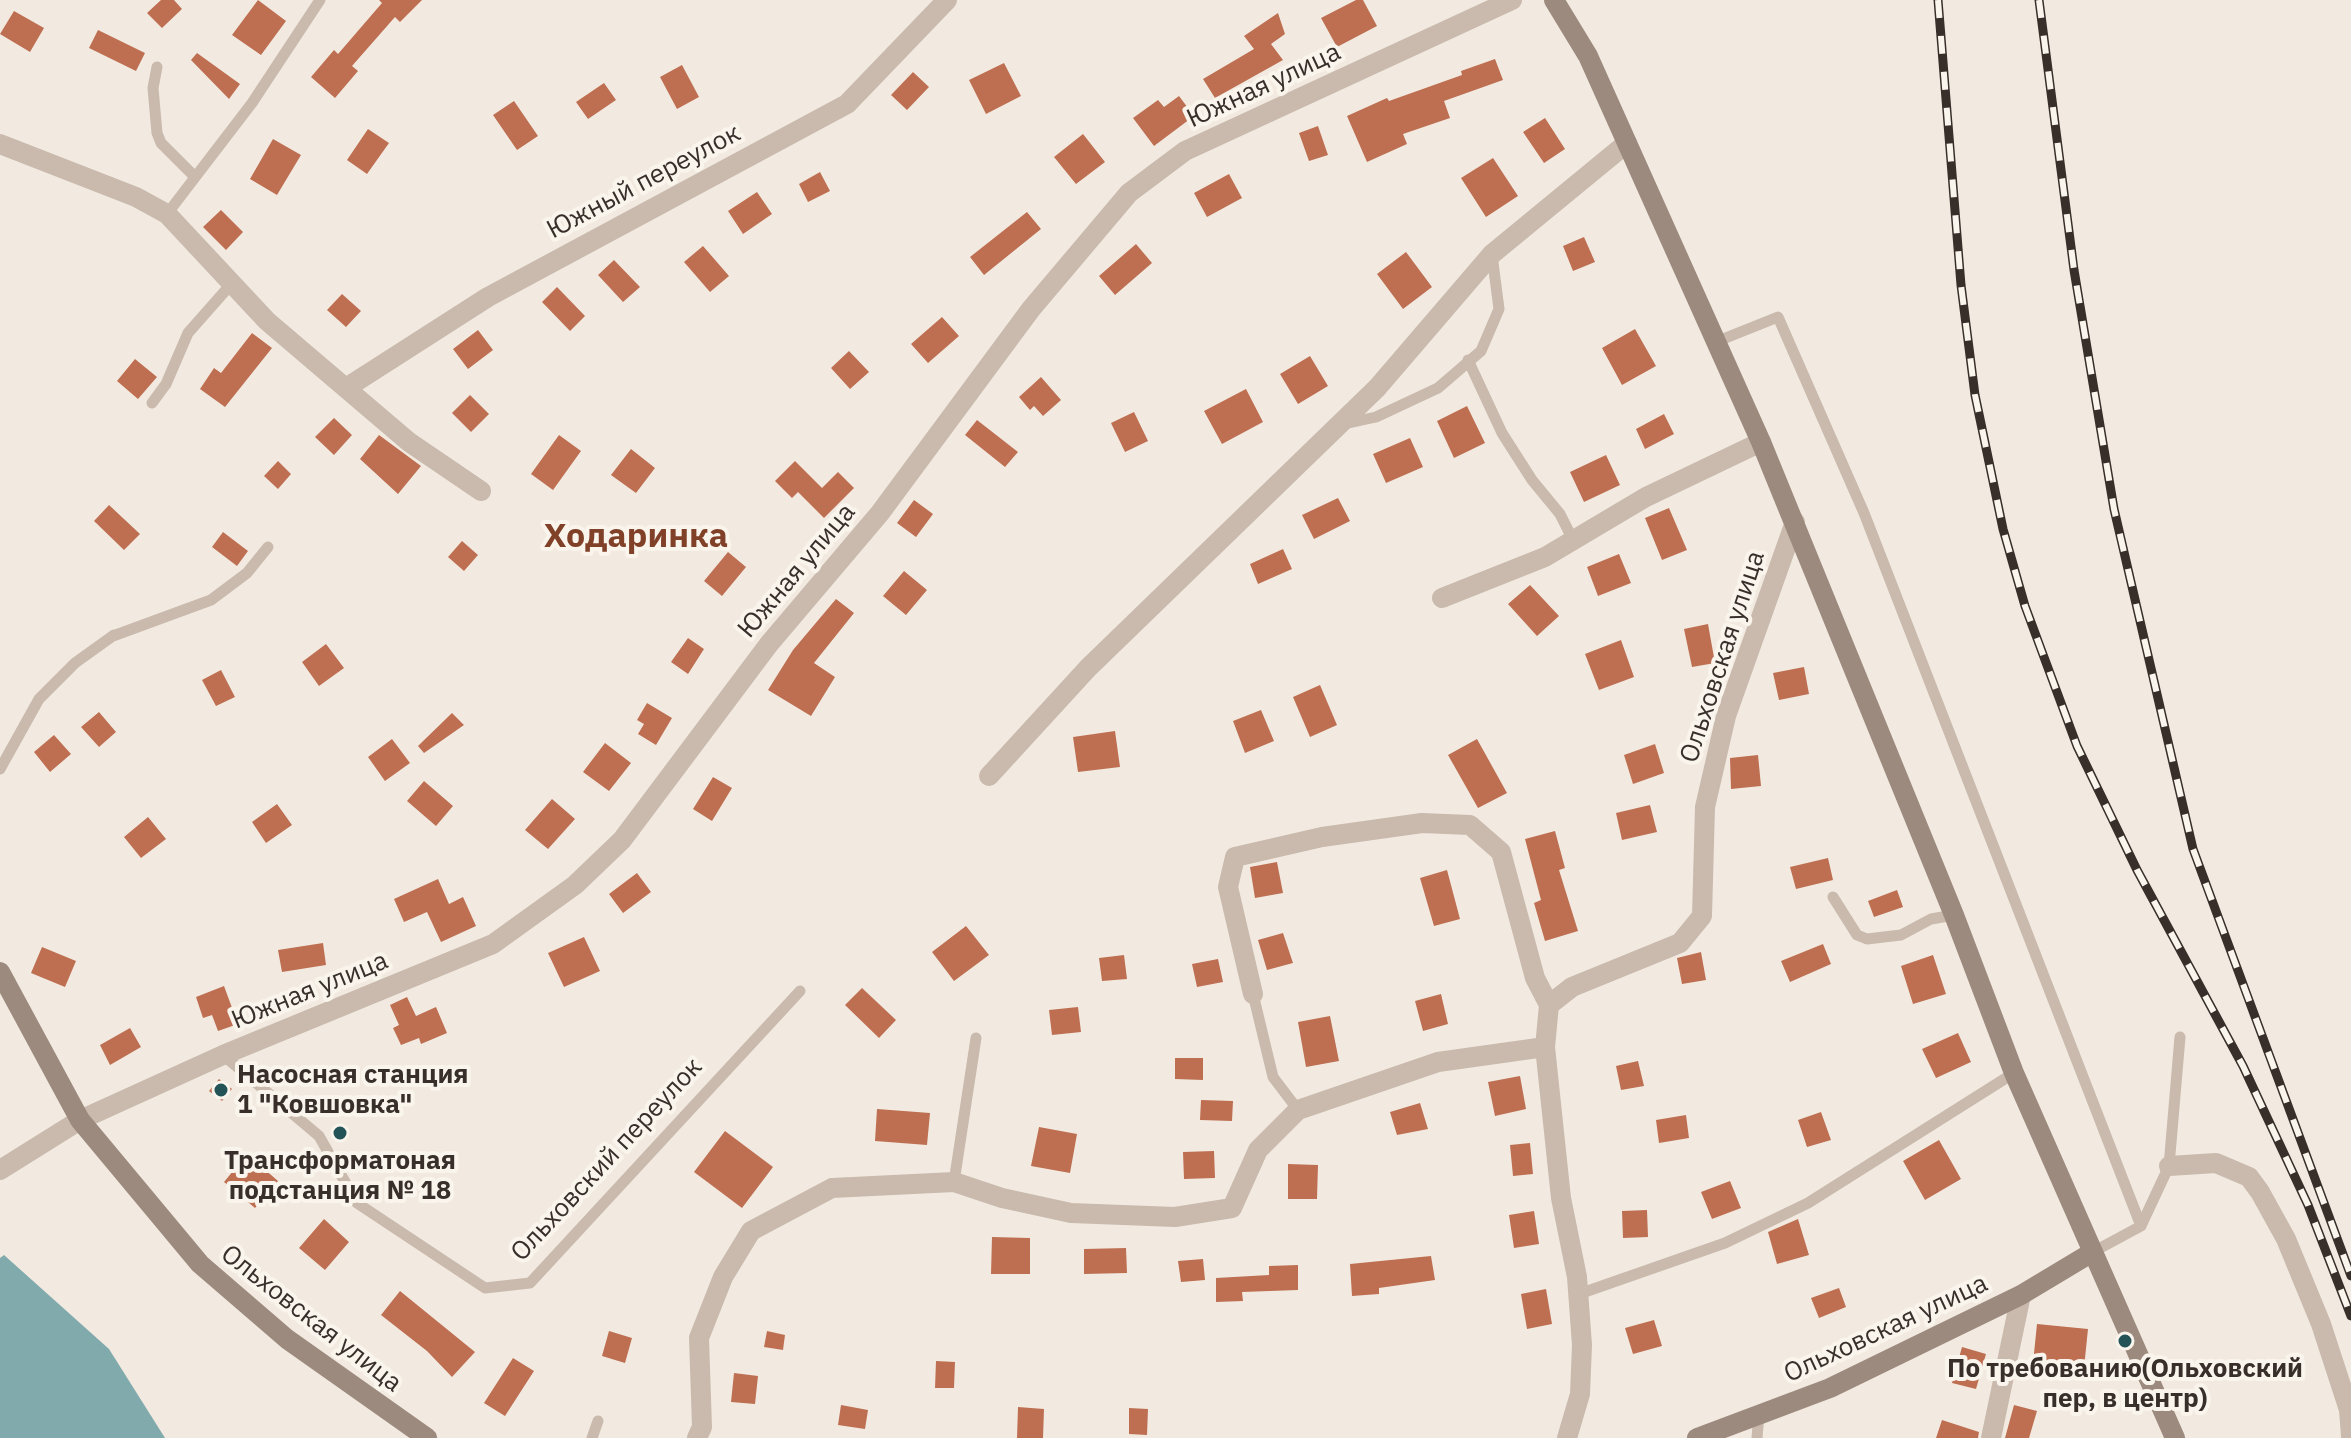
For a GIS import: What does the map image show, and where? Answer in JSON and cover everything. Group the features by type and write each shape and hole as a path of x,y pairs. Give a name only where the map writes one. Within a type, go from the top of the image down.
{"street":[{"name":"Южный переулок","path":"346,388 488,297 847,104 947,0"},
{"name":"Южная улица","path":"0,1170 80,1120 223,1055 493,944 575,885 622,840 769,644 880,513 1031,309 1129,193 1185,151 1512,0"},
{"path":"1554,0 1588,56 1718,341 1954,915 2014,1073 2175,1438"},
{"path":"989,776 1088,668 1342,424 1492,254 1627,143"},
{"path":"0,144 136,197 167,214 267,321 409,442 481,491"},
{"path":"1442,598 1545,557 1646,497 1761,442"},
{"name":"Ольховская улица","path":"1549,1005 1572,987 1680,943 1702,916 1705,807 1726,716 1795,522"},
{"path":"1253,994 1228,887 1235,857 1322,837 1422,823 1470,825 1501,852 1535,978 1549,1005 1545,1047 1561,1198 1579,1294 1582,1345 1580,1394 1567,1438"},
{"name":"Ольховская улица","path":"0,972 80,1120 200,1264 287,1339 427,1438"},
{"path":"702,1434 699,1338 723,1277 751,1231 832,1188 954,1182 1002,1198 1071,1213 1175,1217 1232,1208 1258,1150 1298,1110 1438,1062 1545,1047"},
{"path":"2169,1166 2216,1163 2249,1177 2260,1192 2286,1239 2321,1324 2349,1410 2351,1436"},
{"name":"Ольховская улица","path":"1697,1438 1830,1388 2021,1295 2091,1253"},
{"path":"1991,1438 2021,1295"}],"lane":[{"path":"167,214 252,103 320,0"},
{"path":"157,67 153,88 157,133 161,143 195,177"},
{"path":"1342,424 1376,417 1438,388 1481,351 1499,309 1492,254"},
{"path":"152,403 166,384 188,333 233,282"},
{"path":"1718,341 1778,317 1864,513 2141,1226"},
{"path":"1468,360 1502,433 1532,480 1560,514 1573,540"},
{"path":"0,769 39,699 75,663 113,636 211,600 247,573 268,547"},
{"path":"1833,897 1857,935 1867,939 1901,935 1931,919 1954,915"},
{"name":"Ольховский переулок","path":"223,1055 319,1136 357,1203 485,1288 530,1283 800,991"},
{"path":"1253,994 1273,1077 1298,1110"},
{"path":"2091,1253 2141,1226 2169,1166 2180,1037"},
{"path":"954,1182 976,1038"},
{"path":"1579,1294 1725,1243 1808,1203 2014,1073"},
{"path":"1757,1438 1759,1414"},
{"path":"592,1438 598,1421"}],"water":[{"path":"4,1255 109,1349 165,1438 0,1438 0,1258"}],"building":[{"path":"161,0 174,0 182,9 162,28 147,13"},
{"path":"258,0 286,21 261,55 232,35"},
{"path":"379,0 422,0 400,22 395,17 352,66 358,71 335,98 311,77 334,50 338,54 382,3"},
{"path":"1356,0 1363,0 1377,26 1337,47 1321,18"},
{"path":"14,11 44,28 30,52 0,34"},
{"path":"1278,13 1285,34 1271,44 1283,60 1215,98 1203,79 1254,49 1244,36"},
{"path":"98,30 145,53 136,71 89,48"},
{"path":"197,53 240,84 229,99 191,60"},
{"path":"1495,59 1503,80 1444,101 1450,118 1403,134 1407,144 1367,162 1347,116 1387,98 1389,101 1462,75 1461,71"},
{"path":"1004,63 1021,96 986,114 969,80"},
{"path":"682,65 699,97 677,109 660,77"},
{"path":"913,72 929,87 907,110 891,95"},
{"path":"604,83 616,100 588,119 576,102"},
{"path":"1179,96 1194,116 1154,146 1133,118 1158,100 1164,107"},
{"path":"514,101 538,136 517,150 493,115"},
{"path":"1545,118 1565,149 1544,163 1523,132"},
{"path":"1318,126 1328,155 1309,161 1299,133"},
{"path":"368,129 389,143 367,174 347,160"},
{"path":"1083,134 1105,162 1076,184 1054,157"},
{"path":"273,139 301,155 277,195 250,179"},
{"path":"1493,158 1518,196 1486,217 1461,178"},
{"path":"820,172 830,191 808,202 799,184"},
{"path":"1229,174 1242,198 1207,217 1194,193"},
{"path":"757,192 772,214 743,234 728,211"},
{"path":"221,210 243,232 226,250 203,227"},
{"path":"1027,212 1041,229 984,275 970,257"},
{"path":"1584,237 1595,262 1573,271 1563,246"},
{"path":"1136,244 1152,263 1115,295 1099,276"},
{"path":"703,246 729,276 710,292 684,262"},
{"path":"1406,252 1432,287 1403,309 1377,274"},
{"path":"614,260 640,287 623,302 598,275"},
{"path":"557,287 585,316 570,331 542,302"},
{"path":"342,294 361,311 346,327 327,310"},
{"path":"942,317 959,336 928,363 911,344"},
{"path":"1635,329 1656,366 1622,385 1602,348"},
{"path":"478,330 493,350 468,369 453,349"},
{"path":"252,333 272,348 225,407 200,389 214,368 221,373"},
{"path":"849,351 869,372 850,389 831,368"},
{"path":"1310,356 1328,386 1298,404 1280,374"},
{"path":"135,359 157,377 138,399 117,381"},
{"path":"1041,377 1061,400 1043,416 1034,406 1030,410 1019,397"},
{"path":"1246,389 1263,422 1222,444 1204,411"},
{"path":"470,395 489,414 471,432 452,413"},
{"path":"1467,406 1485,443 1454,458 1437,421"},
{"path":"1134,412 1148,441 1125,452 1111,423"},
{"path":"1664,414 1674,434 1645,449 1636,429"},
{"path":"334,418 352,435 334,455 315,437"},
{"path":"977,420 1018,452 1005,467 965,435"},
{"path":"379,435 421,466 398,494 360,459"},
{"path":"559,435 581,451 553,490 531,474"},
{"path":"1410,438 1423,467 1386,483 1373,454"},
{"path":"631,449 655,468 636,493 611,475"},
{"path":"1606,455 1620,485 1584,502 1570,472"},
{"path":"278,461 291,474 278,489 264,476"},
{"path":"795,461 822,488 838,472 854,488 824,518 798,492 792,498 775,481"},
{"path":"1338,498 1350,521 1314,539 1302,515"},
{"path":"914,500 933,514 916,537 897,523"},
{"path":"109,505 140,534 124,550 94,521"},
{"path":"1669,508 1687,550 1662,560 1645,518"},
{"path":"223,532 248,551 237,566 212,547"},
{"path":"462,541 478,555 464,571 448,557"},
{"path":"1283,549 1292,569 1258,584 1250,564"},
{"path":"728,552 746,567 722,596 704,581"},
{"path":"1619,554 1631,583 1598,596 1587,567"},
{"path":"904,571 927,590 906,615 883,596"},
{"path":"1530,585 1559,616 1537,636 1508,604"},
{"path":"836,599 854,613 814,663 835,677 811,716 768,690 793,650"},
{"path":"1708,624 1715,663 1692,667 1684,629"},
{"path":"688,638 704,649 688,674 671,662"},
{"path":"1621,640 1634,677 1599,690 1585,654"},
{"path":"326,644 344,668 319,686 302,662"},
{"path":"1804,667 1809,694 1779,700 1773,673"},
{"path":"221,670 235,697 216,706 202,680"},
{"path":"1320,685 1337,725 1310,737 1293,697"},
{"path":"647,703 672,718 656,745 638,734 644,724 637,720"},
{"path":"1261,710 1274,741 1245,753 1233,721"},
{"path":"99,712 116,732 99,747 81,727"},
{"path":"452,713 464,725 424,753 418,746"},
{"path":"1115,731 1120,767 1078,772 1073,737"},
{"path":"54,735 71,754 50,772 34,752"},
{"path":"392,739 410,763 385,781 368,757"},
{"path":"1477,739 1507,793 1478,808 1448,755"},
{"path":"605,743 631,763 609,791 583,772"},
{"path":"1655,744 1664,773 1633,784 1624,755"},
{"path":"1758,755 1761,786 1731,789 1730,758"},
{"path":"713,777 732,788 712,821 693,809"},
{"path":"424,781 453,806 436,826 407,801"},
{"path":"552,799 575,819 548,849 525,830"},
{"path":"277,804 292,825 266,843 252,822"},
{"path":"1650,805 1657,832 1622,840 1616,813"},
{"path":"148,817 166,839 141,858 124,837"},
{"path":"1555,831 1565,868 1559,870 1578,931 1545,941 1534,903 1541,900 1525,839"},
{"path":"1828,858 1833,880 1796,889 1790,867"},
{"path":"1277,862 1283,893 1255,898 1250,867"},
{"path":"1447,870 1460,919 1434,926 1420,878"},
{"path":"637,873 651,892 623,913 609,894"},
{"path":"438,879 449,904 463,897 476,926 441,942 427,912 404,922 394,899"},
{"path":"1897,890 1903,907 1874,917 1868,901"},
{"path":"966,926 989,955 954,981 932,952"},
{"path":"1283,933 1293,963 1267,970 1258,940"},
{"path":"584,937 600,971 564,987 548,953"},
{"path":"323,943 326,965 282,972 278,950"},
{"path":"1823,944 1831,964 1790,982 1781,961"},
{"path":"42,947 76,961 65,987 31,973"},
{"path":"1701,952 1706,980 1682,984 1677,958"},
{"path":"1124,955 1127,979 1102,981 1099,958"},
{"path":"1933,955 1946,994 1913,1004 1901,966"},
{"path":"1218,959 1223,982 1197,987 1192,964"},
{"path":"224,986 238,1024 218,1031 212,1015 203,1018 196,997"},
{"path":"862,988 896,1020 879,1038 845,1005"},
{"path":"1441,994 1448,1024 1423,1031 1415,1001"},
{"path":"407,997 416,1016 436,1007 447,1033 421,1044 419,1038 401,1045 393,1028 399,1025 390,1005"},
{"path":"1078,1007 1081,1032 1052,1035 1049,1010"},
{"path":"1330,1016 1339,1061 1306,1067 1298,1022"},
{"path":"130,1028 141,1047 110,1065 100,1045"},
{"path":"1958,1033 1971,1062 1936,1078 1922,1049"},
{"path":"1175,1058 1203,1058 1203,1080 1175,1079"},
{"path":"1638,1061 1644,1086 1621,1090 1616,1066"},
{"path":"1520,1076 1526,1109 1495,1116 1488,1082"},
{"name":"Насосная станция 1 \"Ковшовка\"","path":"219,1079 232,1089 222,1101 209,1091"},
{"path":"1201,1100 1233,1101 1232,1121 1200,1120"},
{"path":"1420,1103 1428,1129 1397,1135 1390,1112"},
{"path":"877,1109 930,1113 927,1145 875,1141"},
{"path":"1821,1112 1831,1140 1807,1147 1798,1120"},
{"path":"1686,1115 1689,1138 1659,1143 1656,1120"},
{"path":"1039,1127 1077,1134 1070,1173 1031,1166"},
{"path":"725,1131 773,1167 742,1208 694,1172"},
{"path":"1939,1140 1961,1179 1925,1200 1903,1161"},
{"path":"1530,1143 1533,1174 1513,1176 1510,1145"},
{"path":"1214,1151 1215,1178 1184,1179 1183,1152"},
{"path":"247,1154 278,1181 255,1208 224,1182"},
{"path":"1288,1164 1318,1165 1317,1199 1288,1199"},
{"path":"1730,1181 1741,1208 1712,1219 1701,1192"},
{"path":"1647,1210 1648,1237 1623,1238 1622,1211"},
{"path":"1534,1211 1539,1244 1514,1248 1509,1215"},
{"path":"324,1219 349,1242 325,1270 299,1248"},
{"path":"1798,1219 1809,1255 1777,1264 1768,1232"},
{"path":"992,1237 1030,1238 1030,1274 991,1274"},
{"path":"1126,1248 1127,1273 1084,1274 1084,1249"},
{"path":"1431,1256 1435,1280 1379,1288 1379,1294 1352,1296 1350,1264"},
{"path":"1203,1259 1205,1280 1181,1282 1178,1261"},
{"path":"1298,1265 1298,1290 1242,1292 1243,1301 1216,1302 1216,1278 1269,1275 1269,1266"},
{"path":"1839,1288 1846,1307 1819,1318 1811,1298"},
{"path":"1546,1289 1552,1324 1527,1329 1521,1294"},
{"path":"400,1291 475,1352 452,1377 427,1351 381,1315"},
{"path":"1654,1320 1662,1346 1633,1354 1625,1328"},
{"path":"2037,1324 2088,1329 2084,1368 2033,1363"},
{"path":"609,1331 632,1338 625,1363 602,1356"},
{"path":"767,1331 785,1335 783,1350 764,1347"},
{"path":"1962,1347 1986,1354 1976,1389 1952,1383"},
{"path":"513,1358 534,1371 505,1416 484,1403"},
{"path":"936,1361 955,1362 954,1388 935,1388"},
{"path":"734,1373 758,1376 755,1404 731,1402"},
{"path":"841,1405 868,1410 865,1429 838,1425"},
{"path":"2014,1405 2037,1411 2029,1438 2005,1438"},
{"path":"1018,1407 1044,1409 1043,1438 1017,1438"},
{"path":"1129,1408 1148,1409 1147,1435 1129,1434"},
{"path":"1942,1420 1979,1432 1978,1438 1936,1438"}],"railway":[{"path":"1938,0 1961,285 1975,395 2003,529 2025,606 2077,746 2137,870 2243,1066 2308,1205 2351,1316"},
{"path":"2039,0 2074,270 2114,509 2193,849 2351,1276"}],"place":[{"name":"Насосная станция 1 \"Ковшовка\"","path":"221,1090"},
{"name":"Трансформатоная подстанция № 18","path":"340,1133"},
{"name":"По требованию(Ольховский пер, в центр)","path":"2125,1341"}],"district":[{"name":"Ходаринка","path":"636,537"}]}
